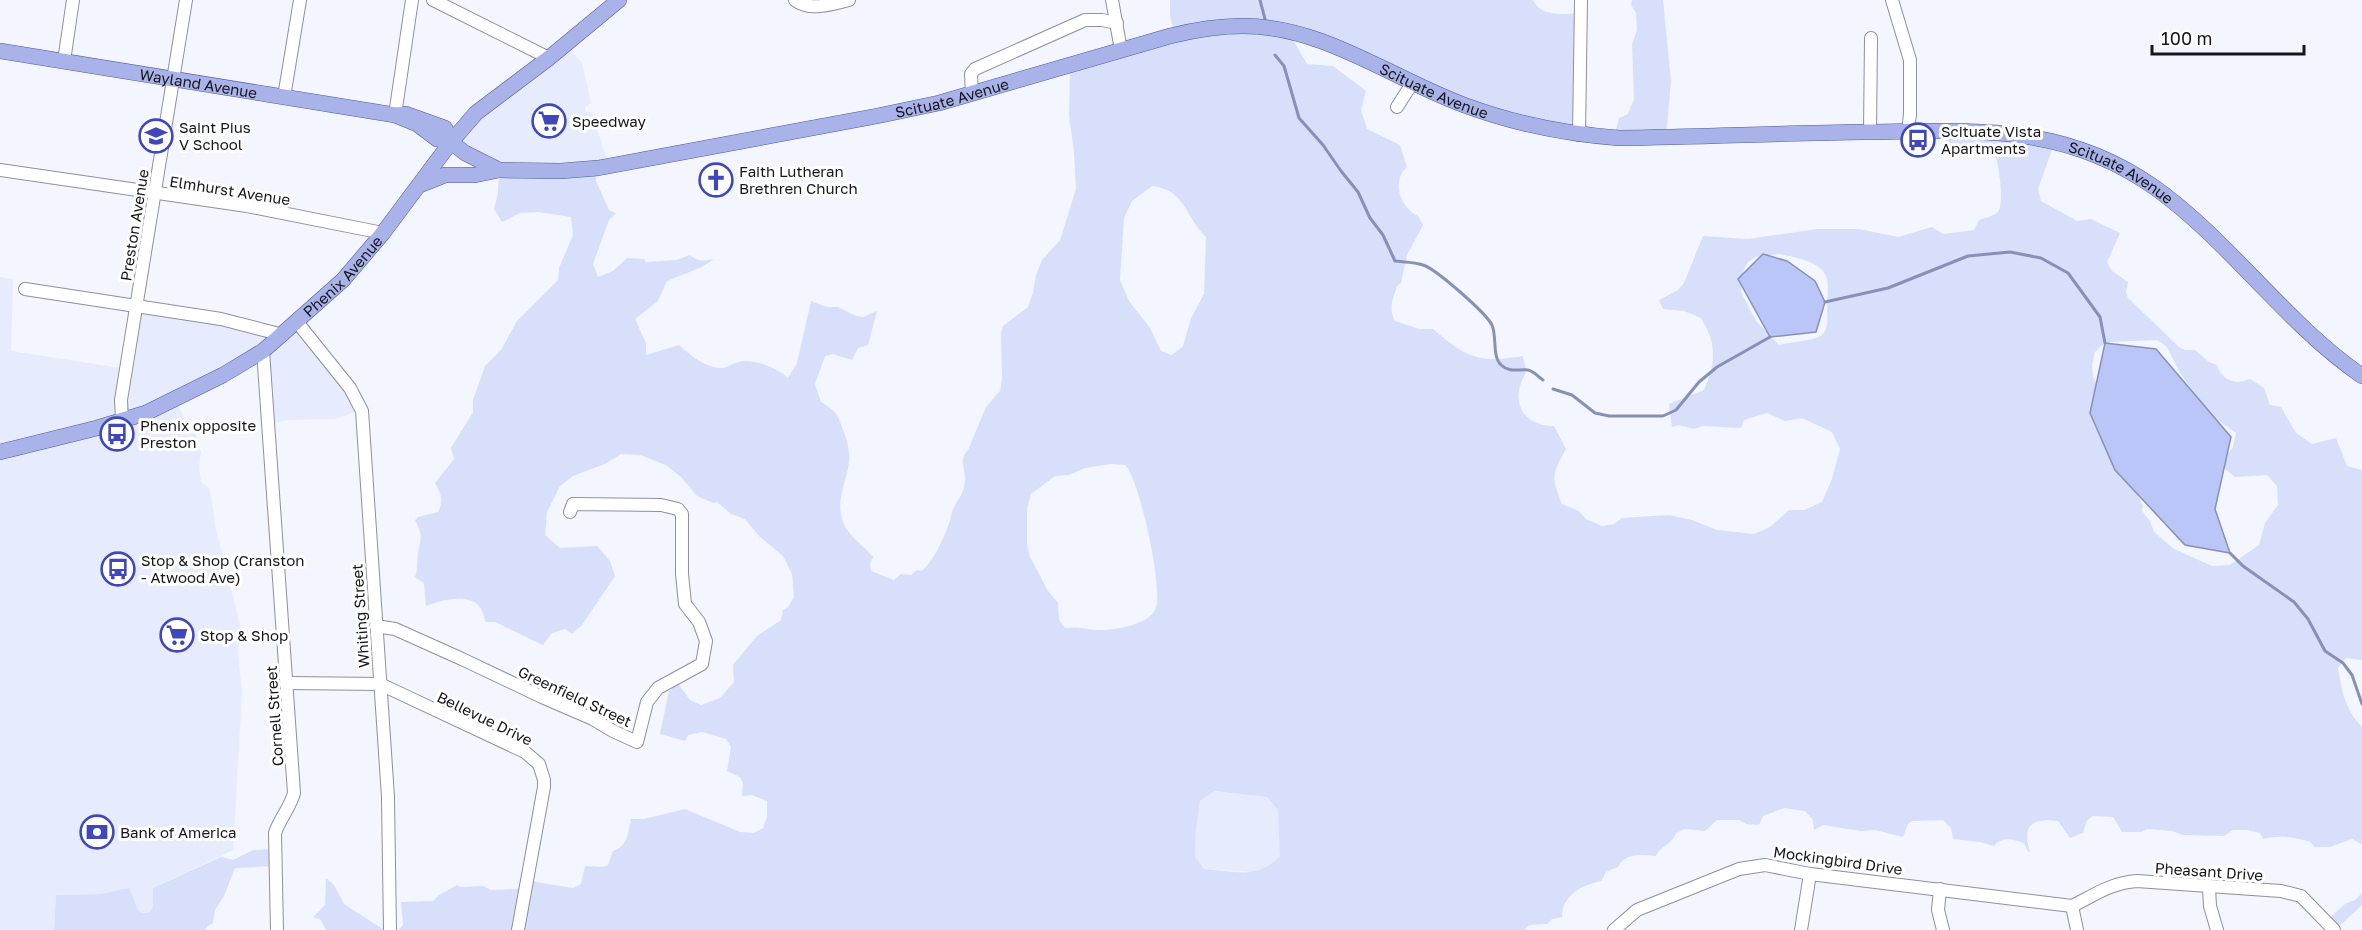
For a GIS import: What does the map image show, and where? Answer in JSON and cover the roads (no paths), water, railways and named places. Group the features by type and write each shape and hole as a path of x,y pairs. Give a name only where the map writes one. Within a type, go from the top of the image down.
{"main road":[{"name":"Phenix Avenue","path":"0,452 146,413 223,375 263,351 284,335 343,280 476,113 549,58 619,0"},
{"name":"Scituate Avenue","path":"451,142 465,153 499,170 561,171 598,168 877,116 972,94 1198,30 1257,27 1311,38 1338,47 1461,104 1503,119 1579,135 1619,138 1978,131 2043,138 2096,156 2129,171 2169,198 2332,356 2362,376"},
{"name":"Wayland Avenue","path":"0,51 395,115 417,124 437,139 451,142"},
{"path":"417,186 445,175 475,175 499,170"}],"street":[{"path":"64,61 73,0"},
{"name":"Preston Avenue","path":"122,420 121,400 186,0"},
{"path":"284,97 300,0"},
{"path":"395,115 412,0"},
{"path":"433,0 549,58"},
{"path":"795,0 808,6 822,6 849,0"},
{"path":"1112,0 1121,50"},
{"path":"1579,135 1581,0"},
{"path":"1892,0 1910,60 1908,132"},
{"path":"972,94 971,74 975,69 1085,20 1117,23"},
{"path":"1870,132 1871,38"},
{"path":"1397,107 1413,82"},
{"name":"Elmhurst Avenue","path":"0,170 248,206 382,233"},
{"path":"25,289 235,321 284,335"},
{"name":"Whiting Street","path":"297,322 356,396 362,411 388,797 390,930"},
{"name":"Cornell Street","path":"263,351 294,793 291,803 279,820 275,833 278,930"},
{"name":"Greenfield Street","path":"376,626 395,629 593,719 612,731 637,742 647,702 658,688 702,664 706,641 699,622 685,604 682,574 682,514 678,509 661,505 573,504 570,512"},
{"name":"Bellevue Drive","path":"288,683 380,684 525,752 539,764 544,787 518,930"},
{"name":"Mockingbird Drive","path":"1614,930 1637,910 1739,869 1765,865 1810,874 2072,906"},
{"path":"1801,930 1810,874"},
{"name":"Pheasant Drive","path":"2072,906 2111,885 2122,882 2246,888 2301,896 2334,930"},
{"path":"2209,888 2210,906 2217,930"},
{"path":"1940,889 1938,910 1943,930"},
{"path":"2072,906 2077,930"}],"water":[{"path":"1763,254 1787,261 1815,281 1825,302 1816,332 1770,337 1738,279"},
{"path":"2105,343 2156,349 2231,437 2215,509 2230,553 2185,545 2115,470 2090,413"}],"waterway":[{"path":"1260,0 1265,19"},
{"path":"1275,55 1284,66 1299,118 1323,145 1358,192 1395,261 1423,265 1449,283 1481,311 1492,325 1496,357 1501,365 1511,370 1530,371 1543,380"},
{"path":"1825,302 1888,288 1968,256 2010,252 2041,258 2068,273 2100,317 2105,343"},
{"path":"1553,389 1572,395 1595,413 1609,416 1663,416 1676,410 1699,382 1717,367 1770,337"},
{"path":"2230,553 2243,566 2294,602 2308,619 2325,651 2343,663 2352,675 2362,704"}],"place":[{"name":"Speedway","path":"549,121"},
{"name":"Saint Pius V School","path":"156,136"},
{"name":"Scituate Vista Apartments","path":"1918,140"},
{"name":"Faith Lutheran Brethren Church","path":"716,180"},
{"name":"Phenix opposite Preston","path":"117,434"},
{"name":"Stop & Shop (Cranston - Atwood Ave)","path":"118,569"},
{"name":"Stop & Shop","path":"177,635"},
{"name":"Bank of America","path":"97,832"}]}
